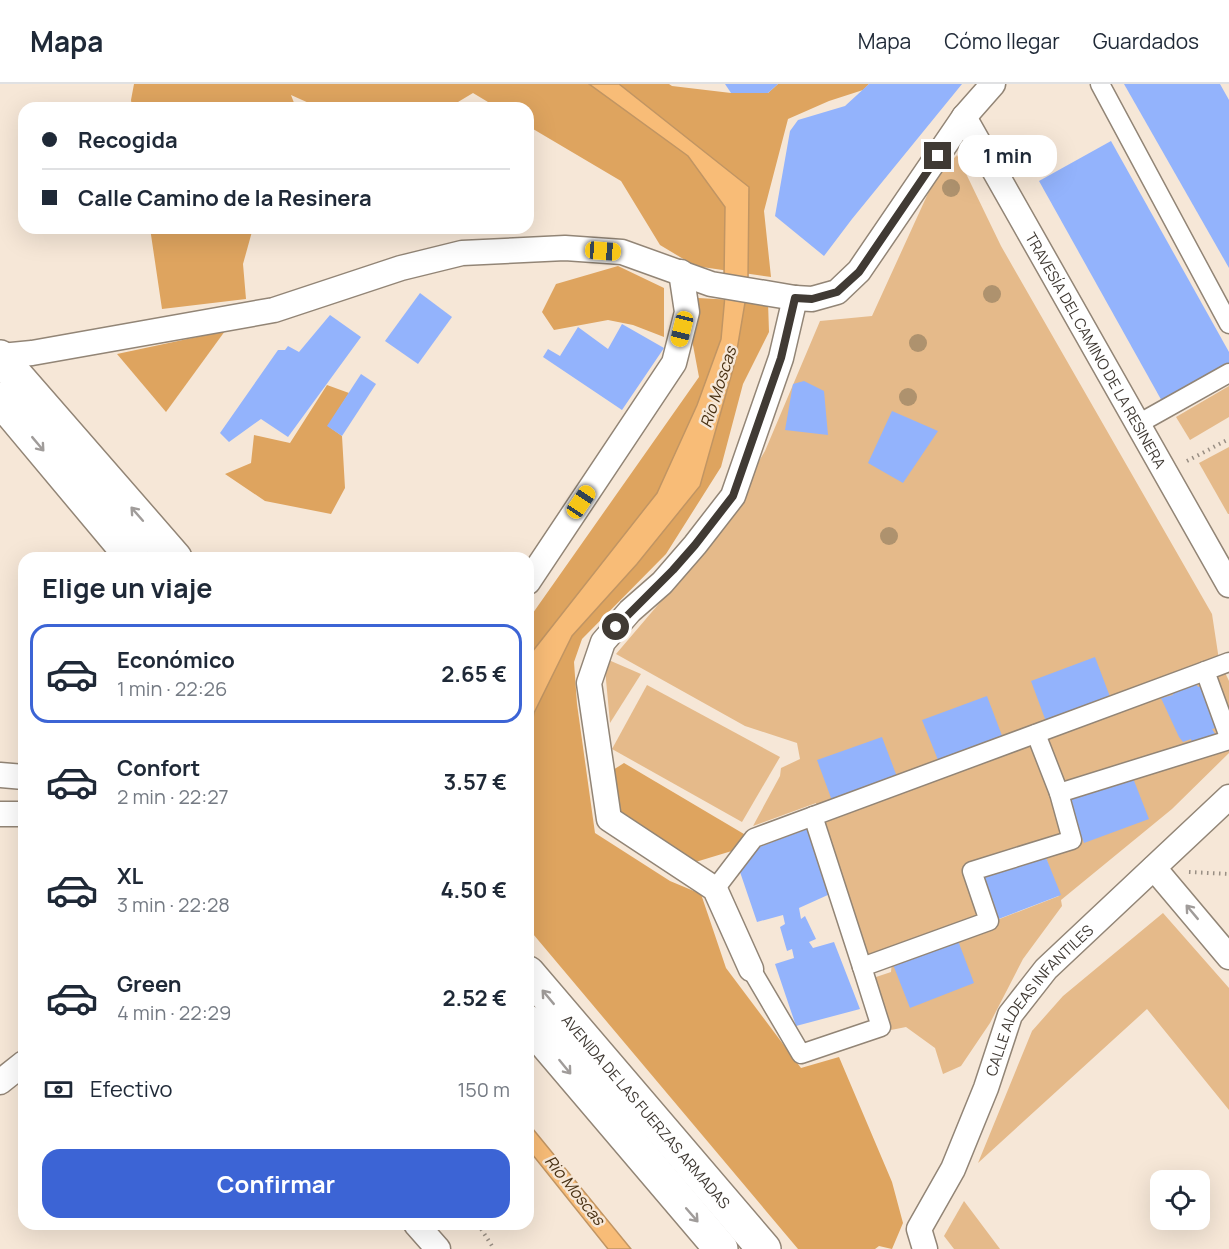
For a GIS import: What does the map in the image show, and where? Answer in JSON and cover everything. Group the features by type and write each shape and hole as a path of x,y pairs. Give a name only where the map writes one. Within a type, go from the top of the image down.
{"main road":[{"path":"0,357 170,552"},
{"path":"0,399 128,552"},
{"name":"AVENIDA DE LAS FUERZAS ARMADAS","path":"534,980 764,1249"},
{"name":"AVENIDA DE LAS FUERZAS ARMADAS","path":"534,1029 721,1249"}],"street":[{"path":"0,357 274,310 401,268 462,253 565,248 622,252 711,284 812,299 837,292 859,272 964,117 993,84"},
{"path":"1100,84 1229,324"},
{"name":"TRAVESÍA DEL CAMINO DE LA RESINERA","path":"964,117 1229,585"},
{"path":"534,573 674,363 687,312 681,272"},
{"path":"795,298 781,358 733,496 662,583 630,611 603,642 590,683 609,819 715,889 751,969 801,1054 881,1027 813,816"},
{"path":"1138,424 1229,373"},
{"path":"715,889 754,838 1229,662"},
{"path":"1059,793 1229,739 1205,671"},
{"path":"862,967 989,921 972,871 1072,840 1059,793 1036,734"},
{"path":"0,775 18,776"},
{"name":"CALLE ALDEAS INFANTILES","path":"925,1249 919,1229 953,1169 986,1088 1010,1015 1046,969 1229,798"},
{"path":"0,814 18,814"},
{"path":"1154,868 1229,957"},
{"path":"0,1082 18,1068"},
{"path":"421,1230 438,1249"}],"path":[{"path":"1166,473 1229,439"},
{"path":"1189,872 1229,874"},
{"path":"482,1230 495,1249"}],"shaded area":[{"path":"134,84 669,84 731,93 768,93 778,84 869,84 863,90 829,101 788,119 764,211 771,277 695,266 660,245 621,181 534,130 534,102 488,102 473,93 458,102 307,102 291,95 294,102 131,102"},
{"path":"957,155 1001,246 1212,614 1219,660 1229,681 1229,753 1172,809 1061,900 1062,906 1023,959 990,1023 961,1066 943,1074 935,1048 906,1027 891,1030 873,978 891,972 892,962 862,967 820,830 816,803 753,826 780,776 781,768 800,759 797,743 745,726 616,654 703,552 765,451 820,321 872,316 935,178","holes":["1045,855 1059,896 997,920"]},
{"path":"151,234 251,234 243,264 246,299 162,309"},
{"path":"618,266 664,288 664,337 633,325 608,320 554,330 542,312 556,284"},
{"path":"698,298 768,302 769,332 743,384 721,467 666,554 582,639 574,662 577,704 595,833 670,881 701,894 726,968 801,1068 839,1057 892,1182 903,1223 892,1249 879,1246 875,1249 798,1249 534,935 534,611 699,377 689,324"},
{"path":"225,331 166,412 117,354"},
{"path":"327,385 349,393 328,426 342,436 345,488 331,514 265,501 225,474 251,463 254,435 290,443"},
{"path":"1229,386 1229,417 1190,440 1176,417"},
{"path":"1229,447 1229,514 1228,514 1199,463"},
{"path":"604,658 641,674 610,723"},
{"path":"647,685 780,757 742,822 612,749"},
{"path":"624,763 749,837 735,850 689,864 616,809 613,770"},
{"path":"1163,913 1229,988 1229,1110 1147,1009 978,1163 1032,1031 1063,996"},
{"path":"964,1201 1000,1249 954,1249 944,1236"}],"water":[{"path":"589,84 619,84 749,187 748,281 724,277 725,207 688,156"},
{"name":"Rio Moscas","path":"725,295 746,297 735,362 700,486 637,564 572,636 534,713 534,649 657,493 697,405 721,339"},
{"name":"Rio Moscas","path":"534,1130 631,1249 608,1249 534,1156"}],"building":[{"path":"725,84 778,84 768,93 731,93"},
{"path":"869,84 962,84 824,256 775,216 790,131 798,120 845,106"},
{"path":"1124,84 1220,84 1229,100 1229,268"},
{"path":"1111,141 1229,352 1229,366 1163,403 1039,181"},
{"path":"420,293 452,317 418,364 385,341"},
{"path":"330,315 361,337 288,437 261,419 229,442 220,433 278,350 285,350 288,346 299,352"},
{"path":"622,324 664,348 622,410 543,357 548,349 560,356 578,327 608,349"},
{"path":"361,374 376,384 342,436 327,426"},
{"path":"804,381 824,391 828,435 785,430 793,384"},
{"path":"892,411 938,431 903,483 868,463"},
{"path":"1095,657 1112,702 1048,727 1031,681"},
{"path":"1195,681 1198,687 1204,685 1222,726 1212,729 1219,740 1193,747 1191,739 1183,742 1179,737 1161,698 1173,695 1171,690"},
{"path":"987,696 1004,741 940,765 922,720"},
{"path":"882,737 899,782 834,806 817,760"},
{"path":"1131,773 1149,819 1084,843 1067,798"},
{"path":"807,829 830,894 799,908 801,919 805,916 816,939 809,942 813,948 834,942 860,1009 796,1026 775,964 794,958 792,949 787,951 780,927 785,924 783,915 757,922 739,869 751,850"},
{"path":"1043,850 1061,895 996,920 979,874"},
{"path":"957,938 974,983 910,1008 892,962"}],"route":[{"path":"616,627 630,611 662,583 733,496 781,358 795,298 812,299 837,292 859,272 938,156"}]}
